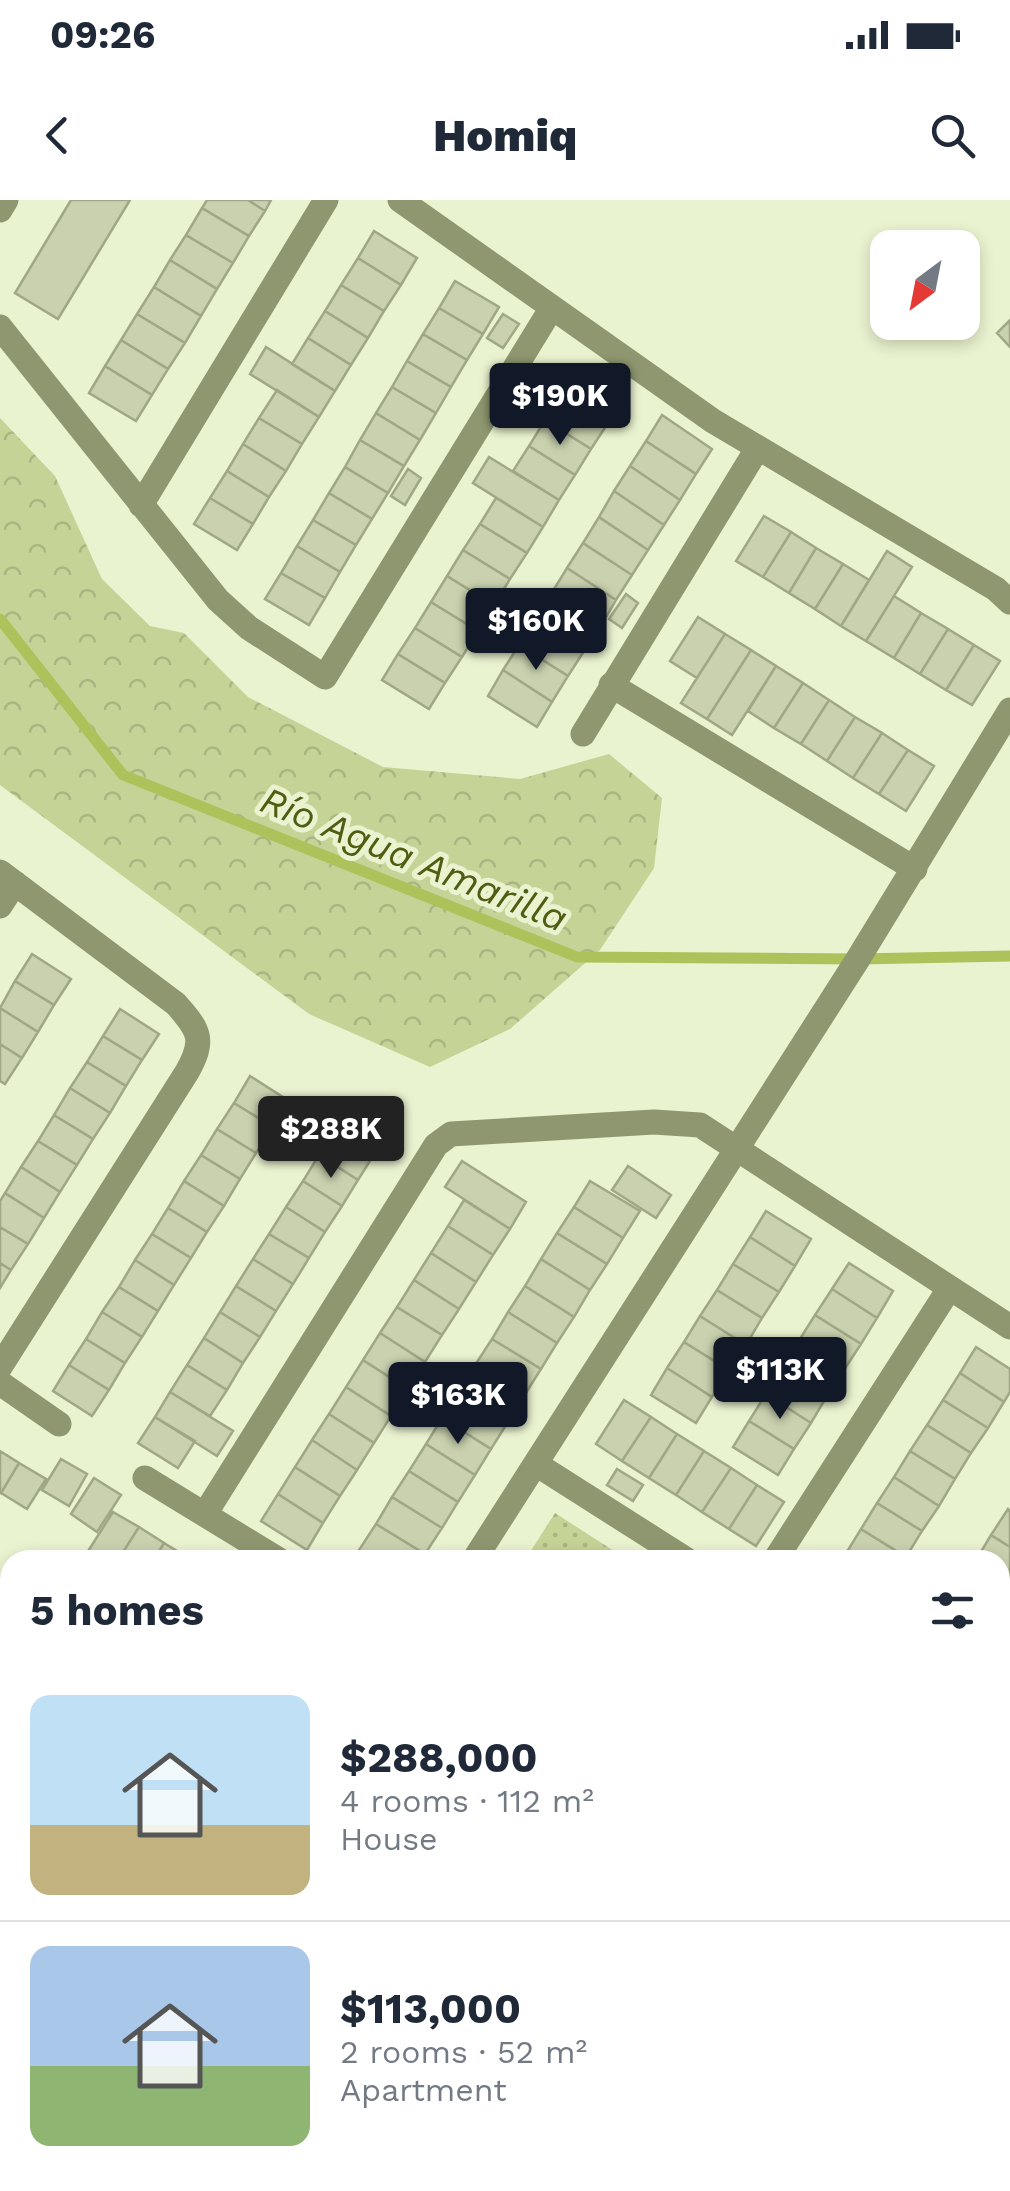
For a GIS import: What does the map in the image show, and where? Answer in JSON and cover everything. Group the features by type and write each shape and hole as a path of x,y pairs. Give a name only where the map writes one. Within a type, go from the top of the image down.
{"street":[{"path":"0,210 6,200"},
{"path":"141,506 326,200"},
{"path":"400,200 713,421 996,589 1010,602"},
{"path":"0,327 218,600 249,628 325,677 551,309"},
{"path":"583,734 758,449"},
{"path":"611,685 915,870"},
{"path":"480,1550 915,870 1010,710"},
{"path":"0,906 8,877 176,1004 200,1037 188,1072 0,1367"},
{"path":"205,1514 436,1145 452,1134 654,1122 700,1126 1010,1328"},
{"path":"781,1550 949,1289"},
{"path":"0,1382 58,1424"},
{"path":"536,1464 670,1550"},
{"path":"145,1478 263,1550"}],"green space":[{"path":"0,418 55,476 102,579 150,626 184,633 248,697 383,767 520,779 609,754 662,798 654,868 600,950 510,1029 430,1067 309,1014 0,785"},
{"path":"555,1513 612,1550 531,1550"}],"building":[{"path":"71,200 130,200 58,319 15,293"},
{"path":"207,200 248,200 265,211 249,236 202,208"},
{"path":"248,200 271,200 265,211"},
{"path":"202,208 249,236 233,263 186,235"},
{"path":"374,231 417,258 401,285 358,258"},
{"path":"186,235 233,263 217,289 170,260"},
{"path":"358,258 401,285 384,311 341,285"},
{"path":"170,260 217,289 201,316 154,287"},
{"path":"455,281 499,307 483,334 439,308"},
{"path":"341,285 384,311 368,338 325,311"},
{"path":"154,287 201,316 185,343 137,314"},
{"path":"439,308 483,334 467,360 423,334"},
{"path":"325,311 368,338 351,365 308,338"},
{"path":"137,314 185,343 168,369 121,340"},
{"path":"503,314 519,324 503,348 487,338"},
{"path":"1010,320 1010,347 997,333"},
{"path":"423,334 467,360 451,387 407,361"},
{"path":"308,338 351,365 335,391 292,364"},
{"path":"121,340 168,369 152,395 105,366"},
{"path":"266,347 335,391 319,417 250,374"},
{"path":"407,361 451,387 436,413 392,387"},
{"path":"105,366 152,395 136,421 89,393"},
{"path":"577,368 624,397 608,423 561,393"},
{"path":"392,387 436,413 420,440 376,413"},
{"path":"277,390 319,417 302,444 259,418"},
{"path":"561,393 608,423 591,449 545,420"},
{"path":"376,413 420,440 404,466 360,440"},
{"path":"662,415 712,449 696,474 646,441"},
{"path":"259,418 302,444 286,471 243,444"},
{"path":"545,420 591,449 575,475 529,446"},
{"path":"360,440 404,466 388,493 345,467"},
{"path":"646,441 696,474 680,500 630,466"},
{"path":"243,444 286,471 269,497 227,471"},
{"path":"529,446 575,475 559,500 513,471"},
{"path":"489,457 559,500 543,527 473,483"},
{"path":"630,466 680,500 664,525 614,491"},
{"path":"345,467 388,493 372,519 329,493"},
{"path":"408,469 421,478 405,505 391,496"},
{"path":"227,471 269,497 253,524 210,498"},
{"path":"614,491 664,525 648,550 599,517"},
{"path":"329,493 372,519 356,545 313,520"},
{"path":"210,498 253,524 237,550 194,524"},
{"path":"496,498 543,527 527,553 480,524"},
{"path":"764,516 791,532 763,577 736,561"},
{"path":"599,517 648,550 632,575 583,543"},
{"path":"313,520 356,545 340,572 297,546"},
{"path":"480,524 527,553 510,579 463,550"},
{"path":"791,532 816,548 789,593 763,577"},
{"path":"583,543 632,575 616,600 567,568"},
{"path":"297,546 340,572 325,598 281,573"},
{"path":"816,548 843,564 815,609 789,593"},
{"path":"463,550 510,579 494,605 447,576"},
{"path":"887,551 912,567 866,641 841,626"},
{"path":"843,564 869,580 841,626 815,609"},
{"path":"567,568 616,600 601,626 551,594"},
{"path":"281,573 325,598 309,625 265,599"},
{"path":"447,576 494,605 478,631 431,602"},
{"path":"551,594 601,626 584,651 535,619"},
{"path":"626,594 638,603 622,628 609,619"},
{"path":"894,596 921,613 894,658 866,641"},
{"path":"431,602 478,631 462,657 415,628"},
{"path":"921,613 948,629 920,674 894,658"},
{"path":"698,617 725,634 697,678 670,661"},
{"path":"535,619 584,651 568,676 519,645"},
{"path":"415,628 462,657 445,683 398,654"},
{"path":"948,629 974,645 946,690 920,674"},
{"path":"725,634 751,650 707,719 681,703"},
{"path":"519,645 568,676 552,702 503,670"},
{"path":"974,645 1000,661 972,705 946,690"},
{"path":"751,650 776,666 732,735 707,719"},
{"path":"398,654 445,683 429,709 382,680"},
{"path":"776,666 803,683 774,728 748,711"},
{"path":"503,670 552,702 537,727 488,696"},
{"path":"803,683 829,700 801,744 774,728"},
{"path":"829,700 855,717 827,761 801,744"},
{"path":"855,717 882,733 853,778 827,761"},
{"path":"882,733 908,750 879,794 853,778"},
{"path":"908,750 934,766 906,811 879,794"},
{"path":"32,954 71,979 54,1005 15,981"},
{"path":"15,981 54,1005 38,1032 0,1008"},
{"path":"0,1008 38,1032 22,1058 0,1044"},
{"path":"120,1009 159,1034 142,1060 103,1036"},
{"path":"103,1036 142,1060 126,1086 87,1062"},
{"path":"0,1044 22,1058 5,1084 0,1081"},
{"path":"87,1062 126,1086 110,1113 70,1088"},
{"path":"250,1076 289,1101 273,1127 234,1103"},
{"path":"70,1088 110,1113 93,1139 54,1115"},
{"path":"234,1103 273,1127 256,1153 217,1129"},
{"path":"54,1115 93,1139 77,1165 38,1141"},
{"path":"217,1129 256,1153 240,1179 201,1155"},
{"path":"335,1129 375,1153 358,1180 319,1155"},
{"path":"38,1141 77,1165 60,1192 21,1167"},
{"path":"201,1155 240,1179 224,1206 184,1181"},
{"path":"319,1155 358,1180 342,1206 303,1181"},
{"path":"462,1161 526,1202 510,1229 445,1187"},
{"path":"628,1166 671,1195 656,1218 612,1190"},
{"path":"21,1167 60,1192 44,1218 5,1193"},
{"path":"184,1181 224,1206 207,1232 168,1208"},
{"path":"303,1181 342,1206 325,1232 286,1207"},
{"path":"590,1181 640,1211 623,1238 574,1207"},
{"path":"5,1193 44,1218 28,1244 0,1227 0,1201"},
{"path":"464,1200 510,1229 493,1255 448,1226"},
{"path":"286,1207 325,1232 309,1258 269,1234"},
{"path":"574,1207 623,1238 607,1264 557,1233"},
{"path":"168,1208 207,1232 191,1258 152,1234"},
{"path":"766,1211 811,1239 795,1266 750,1237"},
{"path":"448,1226 493,1255 476,1282 431,1253"},
{"path":"0,1227 28,1244 11,1270 0,1263"},
{"path":"557,1233 607,1264 590,1290 541,1259"},
{"path":"152,1234 191,1258 174,1285 135,1260"},
{"path":"269,1234 309,1258 293,1284 253,1259"},
{"path":"750,1237 795,1266 779,1292 733,1264"},
{"path":"431,1253 476,1282 459,1309 414,1280"},
{"path":"253,1259 293,1284 276,1311 236,1286"},
{"path":"541,1259 590,1290 574,1317 525,1286"},
{"path":"135,1260 174,1285 158,1311 119,1287"},
{"path":"0,1263 11,1270 0,1288"},
{"path":"849,1263 893,1291 877,1318 832,1289"},
{"path":"733,1264 779,1292 762,1318 717,1290"},
{"path":"414,1280 459,1309 442,1335 397,1307"},
{"path":"236,1286 276,1311 260,1337 220,1312"},
{"path":"525,1286 574,1317 557,1343 508,1312"},
{"path":"119,1287 158,1311 142,1337 102,1312"},
{"path":"832,1289 877,1318 861,1344 815,1315"},
{"path":"717,1290 762,1318 746,1345 700,1316"},
{"path":"397,1307 442,1335 425,1362 380,1333"},
{"path":"102,1312 142,1337 125,1363 86,1339"},
{"path":"220,1312 260,1337 243,1363 204,1338"},
{"path":"508,1312 557,1343 541,1369 492,1339"},
{"path":"815,1315 861,1344 844,1370 798,1342"},
{"path":"700,1316 746,1345 729,1370 684,1342"},
{"path":"380,1333 425,1362 408,1389 363,1360"},
{"path":"204,1338 243,1363 227,1390 187,1365"},
{"path":"86,1339 125,1363 109,1390 69,1365"},
{"path":"492,1339 541,1369 524,1396 475,1365"},
{"path":"684,1342 729,1370 712,1397 667,1368"},
{"path":"798,1342 844,1370 827,1396 782,1368"},
{"path":"976,1347 1010,1369 1010,1392 1004,1402 960,1373"},
{"path":"363,1360 408,1389 391,1416 346,1387"},
{"path":"69,1365 109,1390 92,1416 53,1391"},
{"path":"187,1365 227,1390 210,1416 170,1392"},
{"path":"475,1365 524,1396 508,1422 459,1392"},
{"path":"667,1368 712,1397 696,1423 651,1395"},
{"path":"782,1368 827,1396 811,1423 766,1394"},
{"path":"960,1373 1004,1402 988,1428 943,1400"},
{"path":"346,1387 391,1416 374,1443 329,1414"},
{"path":"170,1392 233,1431 217,1456 155,1417"},
{"path":"459,1392 508,1422 491,1449 442,1418"},
{"path":"766,1394 811,1423 794,1449 749,1421"},
{"path":"624,1400 651,1417 622,1461 596,1444"},
{"path":"943,1400 988,1428 971,1453 927,1425"},
{"path":"329,1414 374,1443 357,1470 312,1440"},
{"path":"155,1417 195,1441 178,1468 138,1443"},
{"path":"651,1417 677,1434 649,1478 622,1461"},
{"path":"442,1418 491,1449 475,1475 426,1444"},
{"path":"749,1421 794,1449 778,1475 733,1447"},
{"path":"927,1425 971,1453 955,1479 910,1451"},
{"path":"677,1434 704,1451 676,1495 649,1478"},
{"path":"312,1440 357,1470 340,1496 295,1467"},
{"path":"426,1444 475,1475 458,1502 409,1471"},
{"path":"0,1451 19,1463 1,1493 0,1492"},
{"path":"704,1451 731,1468 702,1512 676,1495"},
{"path":"910,1451 955,1479 939,1506 894,1477"},
{"path":"61,1459 87,1474 69,1506 42,1490"},
{"path":"19,1463 46,1479 27,1509 1,1493"},
{"path":"295,1467 340,1496 323,1523 278,1494"},
{"path":"731,1468 757,1485 729,1529 702,1512"},
{"path":"617,1469 643,1485 633,1501 607,1485"},
{"path":"409,1471 458,1502 442,1528 392,1497"},
{"path":"894,1477 939,1506 922,1531 877,1503"},
{"path":"94,1478 121,1495 97,1532 71,1514"},
{"path":"757,1485 784,1502 756,1546 729,1529"},
{"path":"278,1494 323,1523 307,1550 261,1521"},
{"path":"392,1497 442,1528 428,1550 418,1550 376,1524"},
{"path":"877,1503 922,1531 910,1550 895,1550 861,1529"},
{"path":"1010,1511 1010,1547 991,1535"},
{"path":"113,1512 139,1527 124,1550 89,1550"},
{"path":"376,1524 418,1550 359,1550"},
{"path":"139,1527 164,1543 160,1550 124,1550"},
{"path":"861,1529 895,1550 848,1550"},
{"path":"991,1535 1010,1547 1010,1550 982,1550"}],"waterway":[{"name":"Río Agua Amarilla","path":"0,619 123,775 577,957 1010,956"}]}
